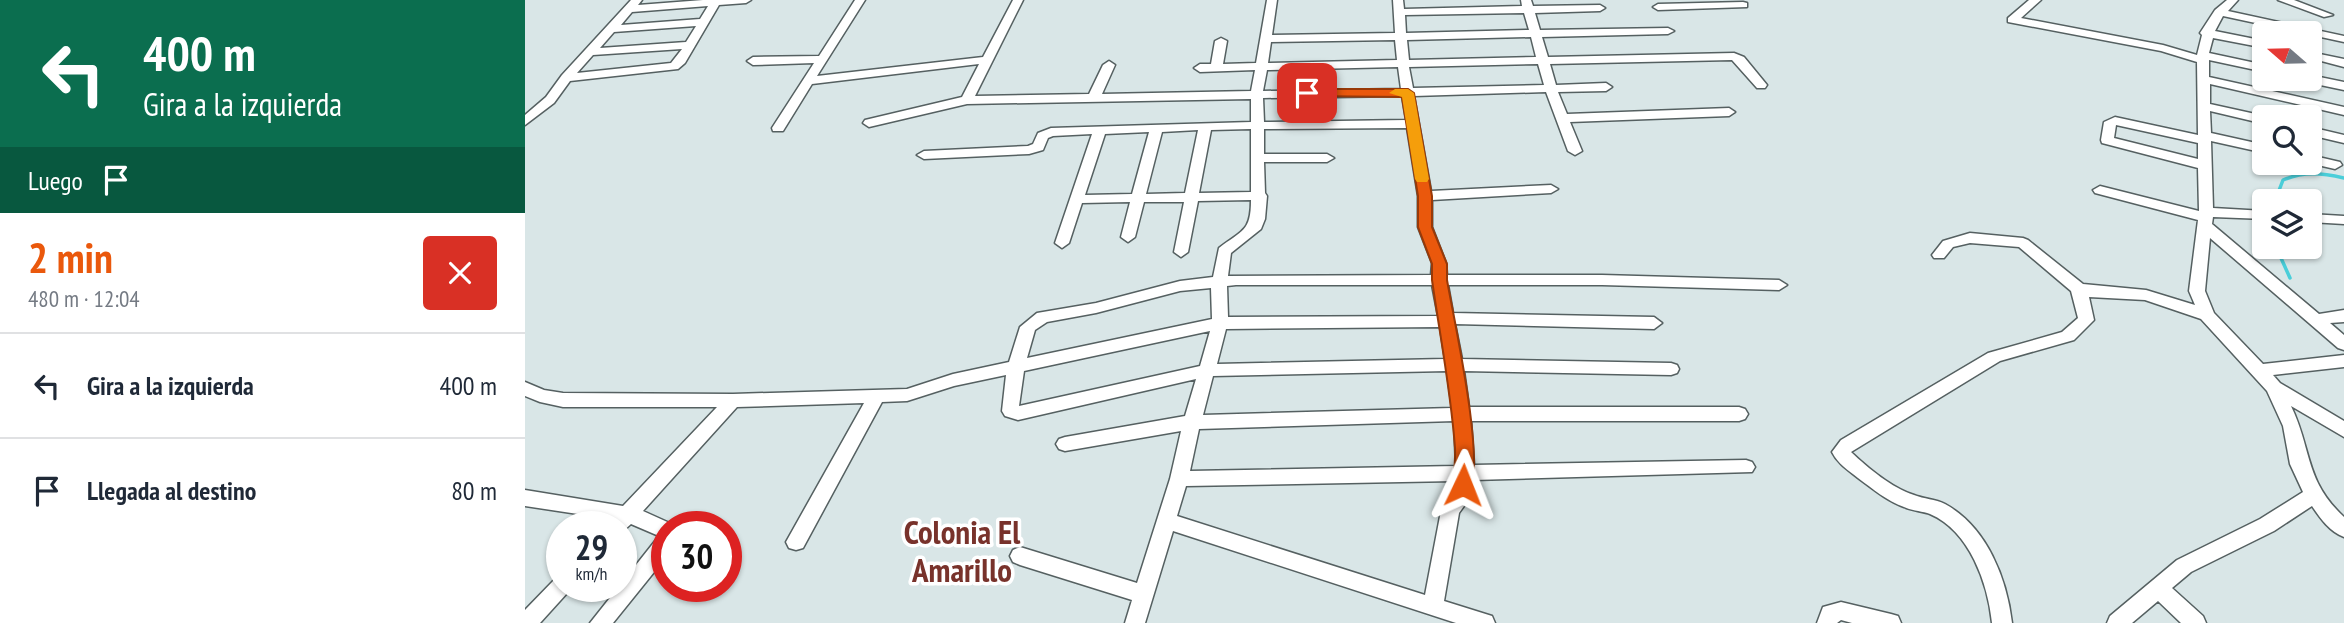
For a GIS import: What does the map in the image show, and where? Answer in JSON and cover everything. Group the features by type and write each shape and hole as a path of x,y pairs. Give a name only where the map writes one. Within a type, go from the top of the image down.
{"street":[{"path":"525,121 550,100 566,78 632,5 746,0"},
{"path":"778,128 860,0"},
{"path":"967,100 1018,0"},
{"path":"1135,623 1178,479 1220,323 1218,295 1224,251 1254,229 1258,219 1260,196 1257,93 1272,0"},
{"path":"2036,0 2013,20 2252,67"},
{"path":"2232,0 2219,12 2206,33 2203,58 2205,218 2197,291 2207,315 2274,387 2344,430"},
{"path":"2283,0 2328,15"},
{"path":"566,78 674,66 679,63 715,2"},
{"path":"1678,57 1657,3 1744,5"},
{"path":"1528,5 1550,89 1575,151"},
{"path":"1433,606 1450,511 1460,499 1466,471 1461,414 1439,280 1439,264 1425,227 1425,196 1403,64 1398,6 1528,5 1599,8"},
{"path":"2219,12 2344,38"},
{"path":"610,30 703,22"},
{"path":"1266,39 1668,31"},
{"path":"2206,33 2252,43"},
{"path":"1216,68 1221,41"},
{"path":"589,52 689,45"},
{"path":"1200,68 1738,57 1761,85"},
{"path":"2322,58 2344,63"},
{"path":"753,61 822,59"},
{"path":"808,81 987,60"},
{"path":"1094,97 1109,65"},
{"path":"2203,79 2344,111"},
{"path":"2322,81 2344,86"},
{"path":"869,123 967,100 1257,93 1408,93 1606,86"},
{"path":"2204,106 2252,117"},
{"path":"1563,118 1729,112"},
{"path":"2204,165 2107,140 2110,122 2252,146"},
{"path":"924,155 1029,150 1038,147 1046,134 1100,130 1413,124"},
{"path":"1181,252 1206,126"},
{"path":"1128,237 1157,127"},
{"path":"1062,243 1100,130"},
{"path":"2322,134 2344,139"},
{"path":"1258,158 1327,158"},
{"path":"2322,162 2335,165"},
{"path":"1425,196 1551,189"},
{"path":"2100,190 2205,218 2252,215"},
{"path":"1077,199 1260,196"},
{"path":"2205,218 2344,344"},
{"path":"2322,219 2344,220"},
{"path":"1939,254 1948,244 1969,238 2023,243 2078,288 2090,292 2136,293 2207,315"},
{"path":"1671,369 1454,365 1208,370 1019,413 1011,411 1010,406 1016,367 1028,327 1043,317 1096,308 1180,286 1221,282 1439,280 1602,280 1779,285"},
{"path":"2002,623 2001,600 1980,552 1955,522 1937,508 1907,501 1846,459 1841,452 1847,445 1994,357 2067,336 2085,320 2084,305 2078,288"},
{"path":"2315,320 2344,316"},
{"path":"529,395 563,400 733,401 907,395 953,380 1220,323 1447,319 1654,323"},
{"path":"2259,371 2344,360"},
{"path":"2274,387 2292,426 2299,464 2315,495 2329,515 2344,529"},
{"path":"796,542 876,397"},
{"path":"630,511 733,401"},
{"path":"1065,444 1192,422 1461,414 1739,414"},
{"path":"1178,479 1746,467"},
{"path":"2117,623 2184,566 2267,525 2315,495"},
{"path":"525,498 579,511"},
{"path":"1165,521 1485,623"},
{"path":"1020,556 1143,594"},
{"path":"600,623 651,561"},
{"path":"2158,588 2196,623"},
{"path":"526,623 546,602"},
{"path":"1827,623 1830,614 1841,611 1891,623"}],"waterway":[{"path":"2280,189 2283,180 2298,175 2344,178"},
{"path":"2281,259 2290,278"}],"slow traffic":[{"path":"1395,93 1408,93 1422,179"}],"district":[{"name":"Colonia El Amarillo","path":"962,551"}],"route":[{"path":"1307,93 1408,93 1425,196 1425,227 1439,264 1439,280 1461,414 1466,471 1463,485"}]}
